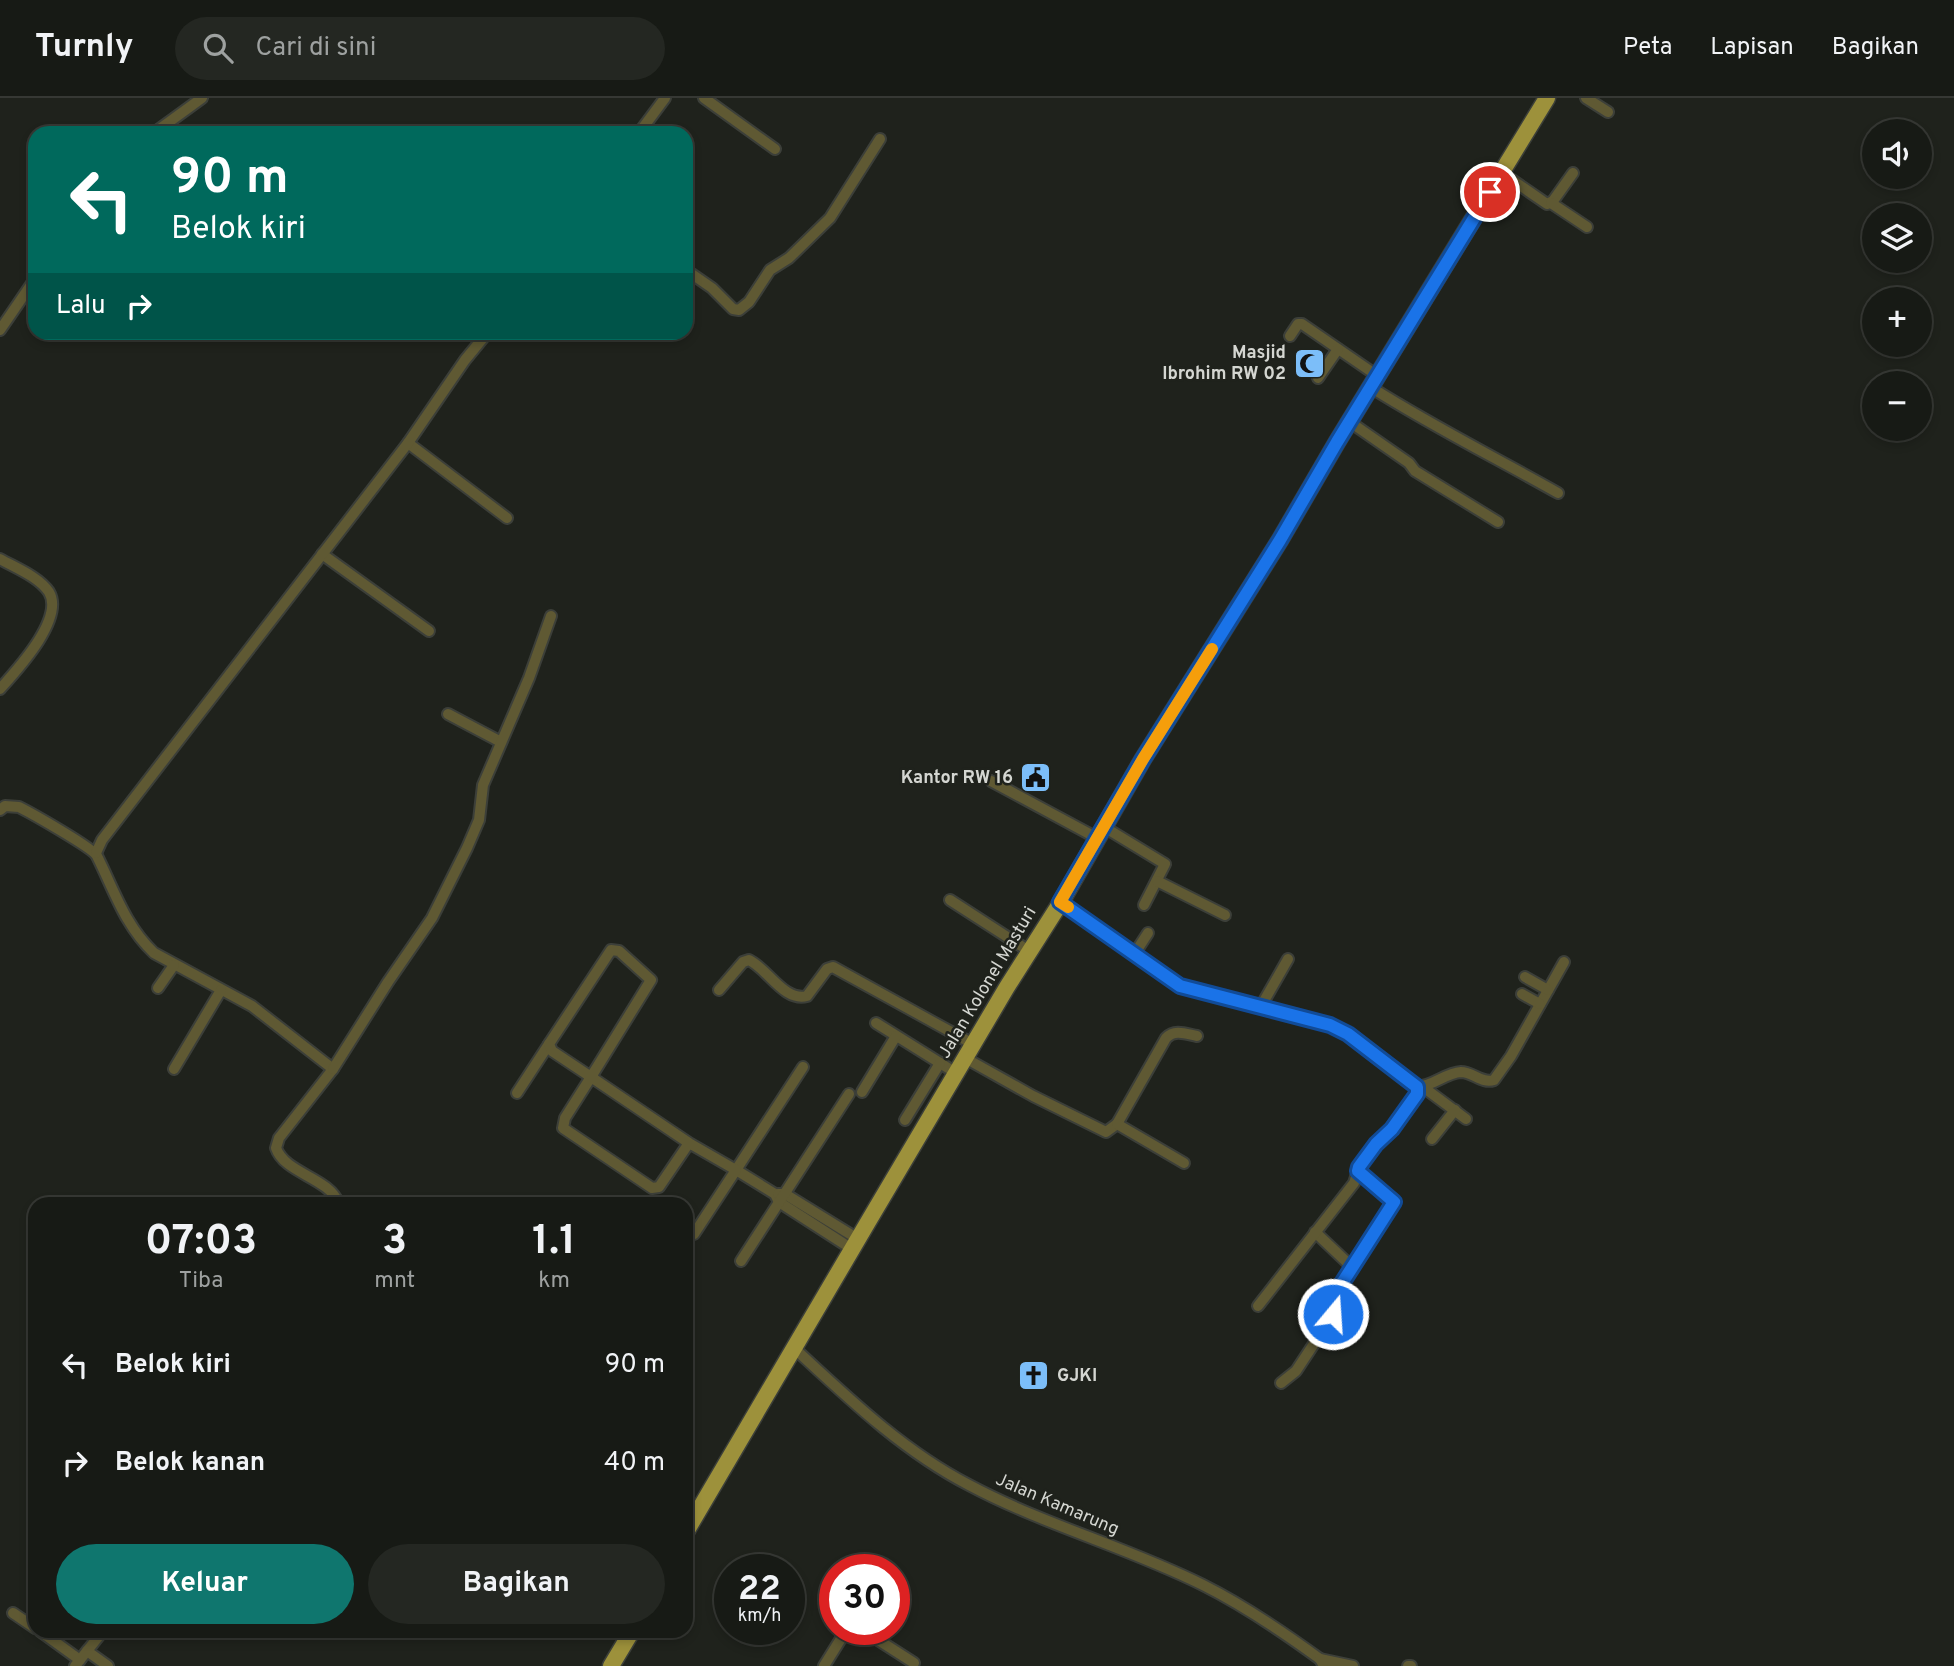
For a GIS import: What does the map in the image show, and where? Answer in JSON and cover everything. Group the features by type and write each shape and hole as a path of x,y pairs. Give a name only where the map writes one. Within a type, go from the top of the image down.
{"main road":[{"name":"Jalan Kolonel Masturi","path":"693,1520 1029,951 1548,98"},
{"path":"611,1666 628,1638"}],"street":[{"path":"164,126 202,98"},
{"path":"644,126 665,98"},
{"path":"704,98 775,149"},
{"path":"1586,98 1608,112"},
{"path":"693,275 712,288 733,309 739,310 749,302 770,270 789,258 830,218 880,139"},
{"path":"1502,173 1587,227"},
{"path":"1551,203 1573,173"},
{"path":"0,330 28,289"},
{"path":"1290,336 1298,324 1302,324 1338,349 1417,416 1558,494"},
{"path":"96,853 102,840 408,443 481,340"},
{"path":"1318,378 1338,349"},
{"path":"1350,422 1409,463 1415,471 1498,522"},
{"path":"408,443 507,518"},
{"path":"322,554 429,631"},
{"path":"0,559 43,586 53,603 40,640 0,689"},
{"path":"334,1197 284,1160 275,1148 279,1138 333,1069 432,918 479,820 484,785 529,678 551,616"},
{"path":"448,714 501,742"},
{"path":"991,781 1165,864 1144,905"},
{"path":"2,805 25,810 96,853 122,913 137,936 154,953 265,1014 333,1069"},
{"path":"1157,881 1225,915"},
{"path":"950,900 1029,951"},
{"path":"1060,902 1180,986 1336,1028 1466,1118"},
{"path":"1135,953 1148,933"},
{"path":"517,1093 608,952 613,949 648,976 651,983 565,1118 565,1131 656,1189 689,1143"},
{"path":"719,990 743,962 749,960 799,998 807,996 827,969 833,967 1098,1130 1106,1132 1117,1125 1166,1038 1178,1032 1197,1036"},
{"path":"1260,1007 1288,960"},
{"path":"1258,1306 1354,1183 1361,1162 1392,1129 1420,1087 1459,1072 1471,1074 1487,1082 1494,1080 1511,1056 1564,962"},
{"path":"158,988 174,965"},
{"path":"1525,977 1548,989"},
{"path":"174,1069 222,990"},
{"path":"1522,994 1539,1004"},
{"path":"876,1024 897,1036 953,1078"},
{"path":"862,1092 897,1036"},
{"path":"549,1044 552,1051 689,1143 855,1244"},
{"path":"694,1234 803,1067"},
{"path":"905,1120 937,1068"},
{"path":"741,1261 849,1094"},
{"path":"1432,1139 1455,1110"},
{"path":"1117,1125 1184,1163"},
{"path":"1282,1383 1296,1371 1327,1324 1333,1314 1337,1291 1394,1202 1358,1171"},
{"path":"1315,1232 1353,1268"},
{"name":"Jalan Kamarung","path":"794,1348 899,1441 967,1484 1036,1517 1202,1585 1260,1618 1322,1663"},
{"path":"13,1613 28,1623"},
{"path":"50,1638 81,1659 108,1666"},
{"path":"81,1659 98,1638"},
{"path":"824,1666 837,1645"},
{"path":"886,1645 914,1663"},
{"path":"1322,1663 1353,1666"}],"slow traffic":[{"path":"1068,907 1060,902 1143,759 1212,649"}],"place":[{"name":"Masjid Ibrohim RW 02","path":"1309,363"},
{"name":"Kantor RW 16","path":"1036,778"},
{"name":"GJKI","path":"1034,1376"}],"route":[{"path":"1333,1314 1337,1291 1394,1202 1358,1171 1359,1167 1376,1144 1392,1129 1417,1094 1417,1087 1348,1034 1330,1025 1175,984 1162,972 1060,902 1143,759 1280,540 1490,192"}]}
